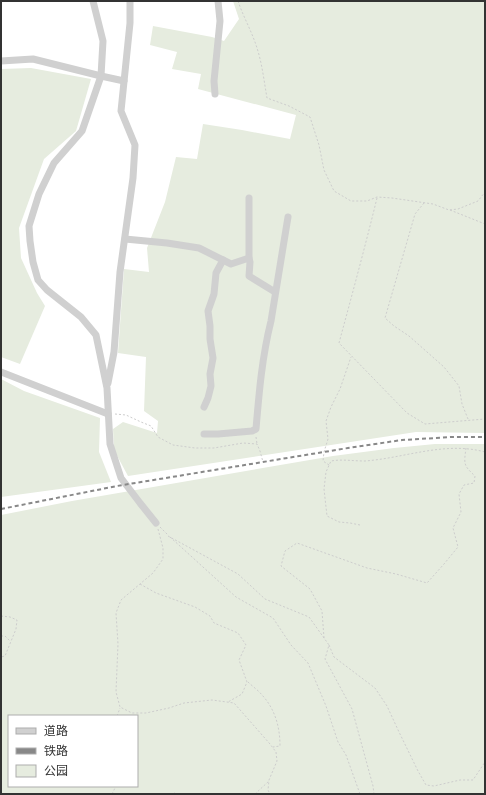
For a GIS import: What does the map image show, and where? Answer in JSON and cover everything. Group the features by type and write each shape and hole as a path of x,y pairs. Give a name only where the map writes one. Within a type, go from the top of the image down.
{"street":[{"path":"93,1 103,41 101,76 82,131 54,164 39,194 29,226 30,241 38,280 47,290 81,317 96,335 107,388 110,444 121,478 156,523"},
{"path":"107,388 114,352 120,272 133,178 135,145 121,111 130,23 130,1"},
{"path":"215,94 214,81 220,20 218,1"},
{"path":"1,61 33,59 124,81"},
{"path":"249,198 249,276 276,292"},
{"path":"204,434 252,431 256,429 258,400 266,342 288,218"},
{"path":"125,239 199,248 231,264 249,258"},
{"path":"204,407 211,386 210,374 213,358 208,311 214,294 216,273 223,260"},
{"path":"1,372 108,414"}],"path":[{"path":"238,1 256,45 262,68 267,98 289,106 310,117 319,144 324,170 334,191 351,201 392,198 433,204 485,224"},
{"path":"449,210 458,209 478,201 485,192"},
{"path":"377,198 365,250 339,344 407,413 424,424 485,419"},
{"path":"424,203 415,214 385,318 409,336 444,367 459,386 462,404 468,420"},
{"path":"329,465 323,461 328,439 326,421 352,356"},
{"path":"108,414 126,415 151,426 158,437 173,445 195,448 214,448 243,443 257,444 263,462"},
{"path":"360,525 339,522 327,516 324,488 326,472 331,461 339,459 364,461 431,450 457,448 474,449 485,452"},
{"path":"324,638 322,611 310,589 281,566 285,551 297,543 367,568 396,574 427,583 458,546 454,528 461,512 459,494 464,485 474,483 475,476 466,468 464,461 466,448"},
{"path":"156,523 168,536 236,597 273,618 291,645 308,663 326,706 338,742 346,755 360,794"},
{"path":"117,715 120,707 116,692 118,644 116,613 121,600 153,573 163,559 163,548 156,523"},
{"path":"168,536 238,574 265,599 309,617 329,645 334,657 375,688 387,706 426,785 434,786 460,780 473,780 485,762"},
{"path":"139,584 156,593 195,607 210,616 214,623 238,634 246,645 239,660 247,682 262,695 275,714 280,735 280,746 272,747"},
{"path":"1,616 10,617 17,620 16,629 5,656 1,657"},
{"path":"1,636 6,636 10,642"},
{"path":"329,645 325,659 352,709 374,786 374,794"},
{"path":"226,702 242,694 247,682"},
{"path":"120,707 132,713 146,713 184,703 212,700 234,703 276,752 277,761 269,780 268,790 271,794"},
{"path":"256,794 269,780"}],"green space":[{"path":"233,1 485,1 485,433 416,432 128,476 114,450 113,429 123,422 157,433 158,421 144,411 146,357 118,353 124,269 149,272 147,248 165,202 176,157 197,159 203,124 290,139 296,115 198,89 201,74 172,69 177,52 150,45 153,26 212,37 224,41 239,19"},
{"path":"31,68 91,79 76,131 44,159 19,228 21,258 37,293 45,306 20,364 1,357 1,69"},
{"path":"1,379 24,391 100,418 99,452 111,482 1,497"},
{"path":"435,444 485,444 485,794 1,794 1,515 72,501 333,456"}],"railway":[{"path":"1,509 117,486 348,448 402,440 485,437"}]}
